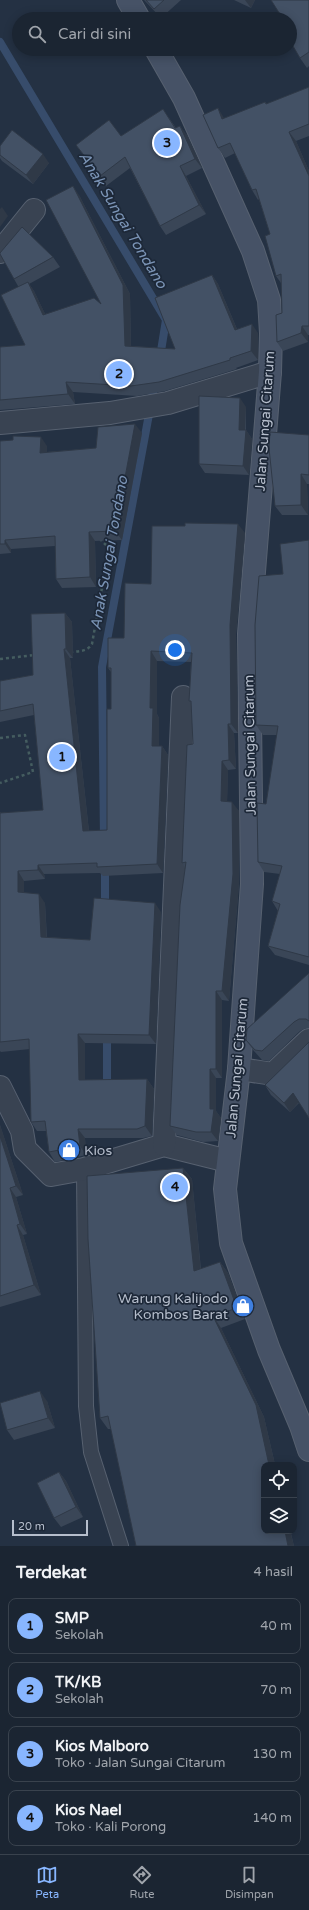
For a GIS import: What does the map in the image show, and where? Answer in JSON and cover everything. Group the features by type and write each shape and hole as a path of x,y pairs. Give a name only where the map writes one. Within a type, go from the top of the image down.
{"street":[{"path":"128,0 135,12"},
{"name":"Jalan Sungai Citarum","path":"160,56 184,98 254,251 269,300 271,333 270,372 249,634 252,884 239,1068 225,1189 231,1243 269,1350 301,1426 309,1450"},
{"path":"0,252 34,210"},
{"path":"0,423 110,413 168,403 270,372"},
{"path":"164,1145 183,697"},
{"path":"239,1068 273,1074 309,1040"},
{"path":"0,1087 22,1131 25,1149 51,1175 84,1169 164,1145 228,1161"}],"lane":[{"path":"84,1169 86,1406 91,1452 121,1546"}],"path":[{"path":"69,652 84,651 92,644 110,548 100,539 92,540"},
{"path":"0,659 38,655"},
{"path":"0,738 25,735 33,772 0,783"}],"building":[{"path":"146,0 164,0 154,9"},
{"path":"271,0 309,0 309,52 300,58 297,53 297,12 279,12"},
{"path":"309,87 309,124 289,132 309,176 309,326 302,326 301,333 277,342 276,315 282,313 281,274 276,276 265,236 270,234 256,189 252,190 230,143 218,148 203,115 218,108 222,119"},
{"path":"163,109 175,128 180,126 195,159 180,166 199,205 160,226 125,157 100,176 76,145 109,120 121,136"},
{"path":"12,130 43,154 26,175 0,155 0,146"},
{"path":"73,186 123,285 125,346 175,349 155,298 212,275 235,330 252,324 251,351 230,358 230,360 159,382 131,386 66,382 68,394 0,400 0,347 25,345 1,295 28,282 43,315 94,298 101,304 46,200"},
{"path":"22,227 53,257 14,279 0,253"},
{"path":"199,396 240,398 239,430 246,430 243,466 199,464"},
{"path":"135,424 115,531 89,532 90,577 56,579 55,536 5,540 5,544 0,544 0,441 13,440 13,436 41,437 40,453 96,448 98,427"},
{"path":"270,432 309,435 309,475 301,474 301,505 275,506 269,448"},
{"path":"185,523 238,524 230,625 231,724 228,724 229,760 222,761 221,801 232,802 233,874 222,991 216,991 216,1069 210,1069 210,1109 214,1109 211,1132 196,1132 170,1126 180,905 186,862 182,863 187,745 193,744 191,701 189,701 192,653 151,651 150,708 153,708 152,746 162,746 157,864 97,867 97,863 38,865 38,870 18,871 18,892 39,894 41,937 90,940 94,898 155,903 149,1035 78,1034 79,1080 147,1079 145,1126 137,1129 78,1129 80,1146 49,1152 45,1121 31,1122 29,1039 0,1042 0,813 43,810 33,704 0,711 0,681 33,675 31,614 65,613 66,649 64,649 83,831 107,830 107,709 111,709 111,668 108,668 108,638 124,638 125,583 151,584 152,526 185,526"},
{"path":"309,540 309,957 268,946 280,904 272,901 282,866 258,862 257,803 266,804 278,726 256,725 255,625 259,576 283,574 280,544"},
{"path":"309,973 309,1021 306,1019 299,1019 262,1051 255,1050 246,1040 247,1029"},
{"path":"309,1042 309,1118 293,1093 284,1103 265,1085"},
{"path":"0,1136 16,1186 10,1188 20,1224 17,1225 34,1285 0,1296"},
{"path":"183,1168 194,1271 220,1262 237,1308 213,1316 256,1405 268,1462 261,1462 261,1534 286,1534 288,1546 136,1546 108,1416 100,1418 88,1239 87,1176"},
{"path":"40,1391 48,1418 7,1430 0,1403"},
{"path":"59,1472 76,1507 54,1518 37,1483"}],"waterway":[{"name":"Anak Sungai Tondano","path":"0,42 166,320 160,357"},
{"name":"Anak Sungai Tondano","path":"104,840 102,667 155,382"},
{"name":"Anak Sungai Tondano","path":"105,865 105,910"},
{"name":"Anak Sungai Tondano","path":"107,1033 107,1090"}],"place":[{"name":"Kios Malboro","path":"167,143"},
{"name":"TK/KB","path":"119,374"},
{"name":"SMP","path":"62,757"},
{"name":"Kios","path":"69,1150"},
{"name":"Kios Nael","path":"175,1187"},
{"name":"Warung Kalijodo Kombos Barat","path":"243,1306"}]}
